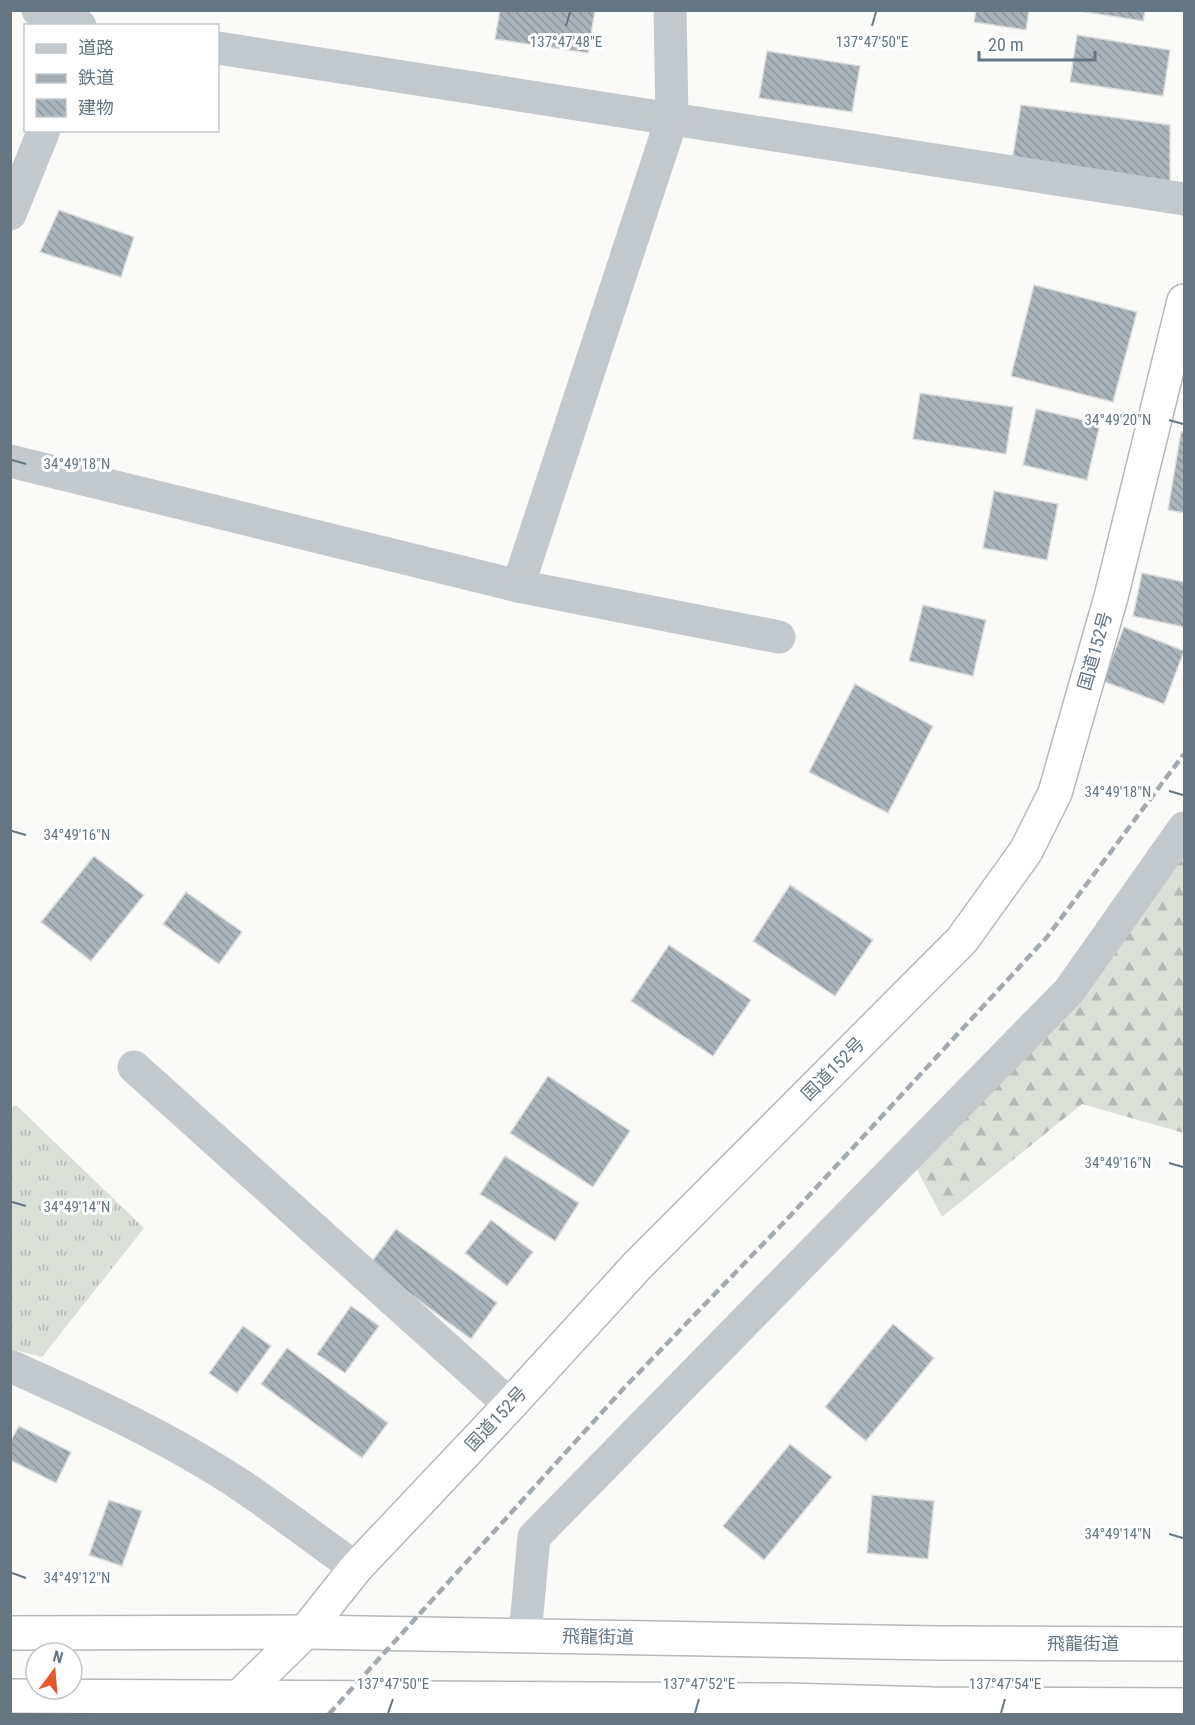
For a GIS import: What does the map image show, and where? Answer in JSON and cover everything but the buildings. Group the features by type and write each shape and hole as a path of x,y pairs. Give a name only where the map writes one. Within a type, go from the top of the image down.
{"highway":[{"name":"国道152号","path":"231,1706 305,1632 356,1568 510,1405 636,1266 962,940 1026,851 1058,781 1111,597 1185,301"},
{"name":"飛龍街道","path":"10,1634 305,1632 925,1643 1185,1644"},
{"path":"10,1696 231,1706 537,1706 785,1700 931,1709 1185,1705"}],"street":[{"path":"38,10 75,24"},
{"path":"518,586 672,118 670,10"},
{"path":"219,48 1185,199"},
{"path":"10,214 43,132"},
{"path":"10,461 518,586 779,637"},
{"path":"525,1635 534,1537 1069,991 1185,828"},
{"path":"134,1067 510,1405"},
{"path":"10,1366 113,1413 189,1454 245,1488 356,1568"}],"green space":[{"path":"1184,833 1184,1133 1082,1104 942,1217 913,1162"},
{"path":"16,1105 144,1228 42,1357 11,1349 10,1109"}],"railway":[{"path":"329,1714 624,1388 790,1216 1047,937 1184,754"}]}
